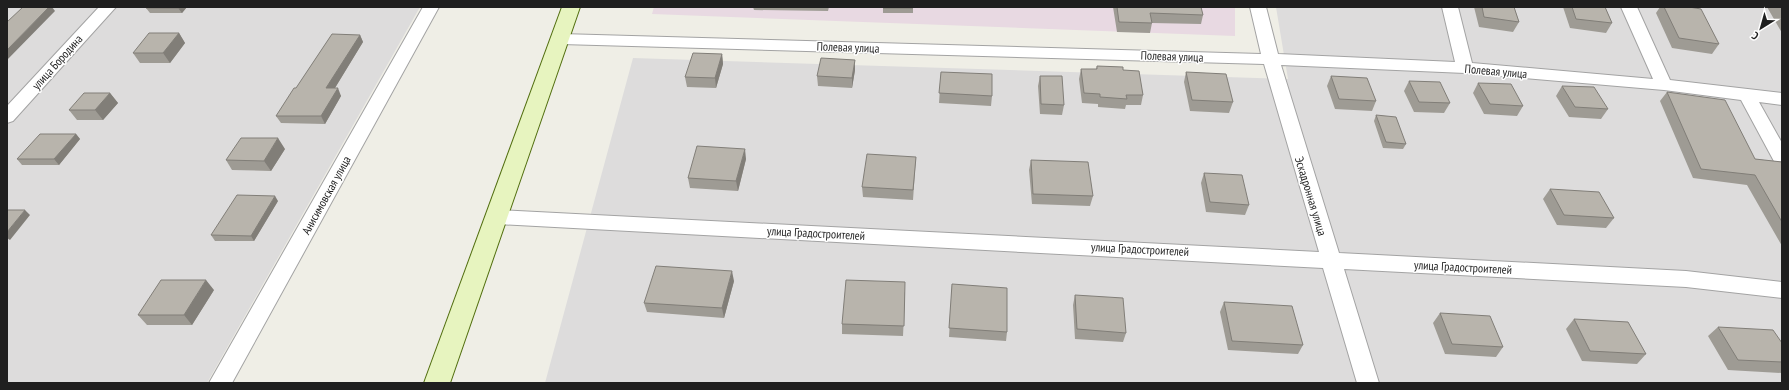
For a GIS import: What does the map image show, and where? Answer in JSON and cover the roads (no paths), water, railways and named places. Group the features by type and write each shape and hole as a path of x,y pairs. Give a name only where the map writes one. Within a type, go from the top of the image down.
{"street":[{"name":"улица Бородина","path":"7,117 108,7"},
{"name":"Анисимовская улица","path":"220,383 431,7"},
{"path":"437,383 561,39 571,7"},
{"name":"Эскадронная улица","path":"1258,7 1271,58 1368,383"},
{"path":"1450,7 1465,68"},
{"path":"1629,7 1664,85"},
{"name":"Полевая улица","path":"561,39 1271,58 1465,68 1664,85 1782,99"},
{"path":"1746,95 1782,160"},
{"name":"улица Градостроителей","path":"497,217 1330,259 1686,279 1782,290"}]}
